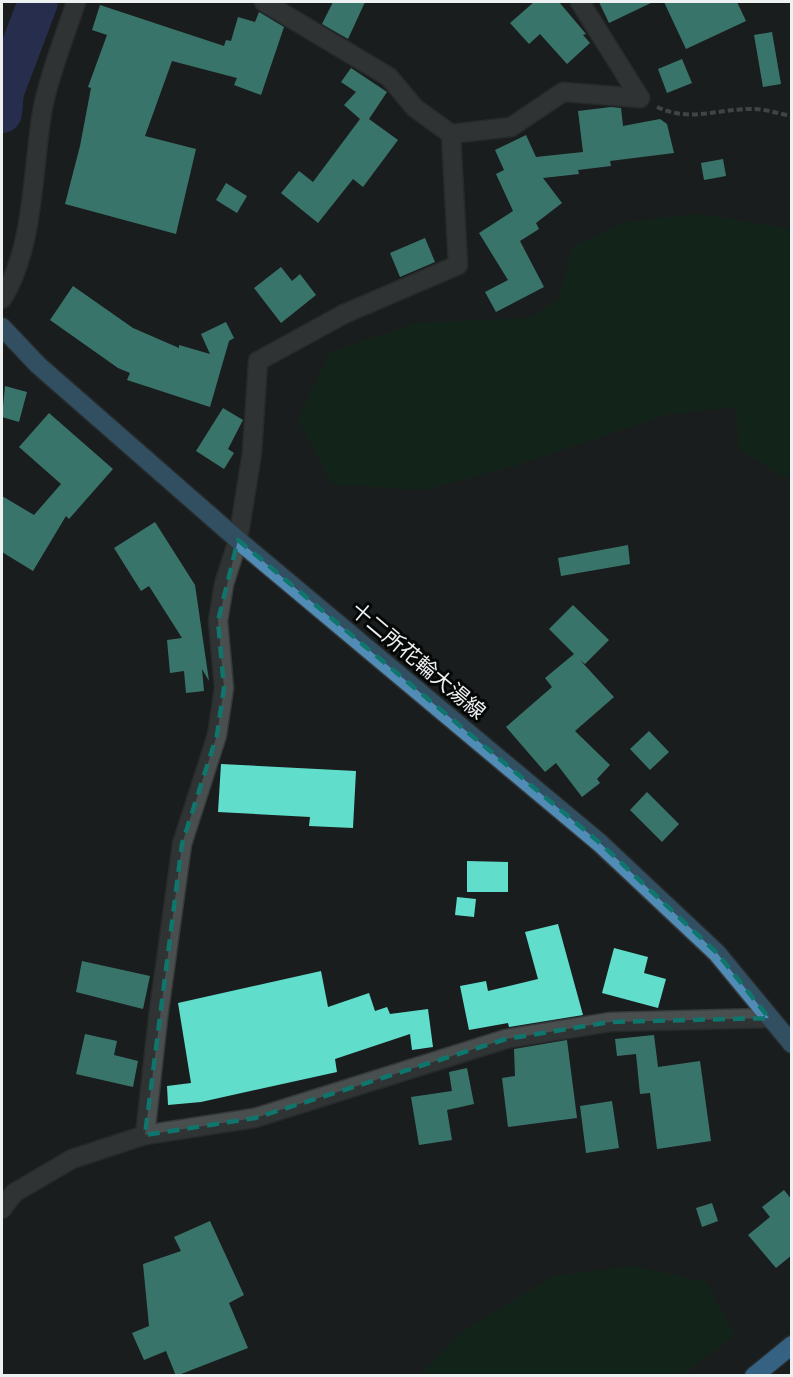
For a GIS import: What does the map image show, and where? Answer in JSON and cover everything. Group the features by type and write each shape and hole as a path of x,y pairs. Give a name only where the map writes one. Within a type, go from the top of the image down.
{"highway":[{"path":"754,1376 792,1345"}],"main road":[{"name":"十二所花輪大湯線","path":"2,327 38,365 238,540 600,843 717,953 792,1044"}],"street":[{"path":"2,299 15,278 18,268 44,105 76,2"},
{"path":"264,2 389,76 415,108 451,134 511,127 563,92 640,98"},
{"path":"580,2 640,98"},
{"path":"145,1135 158,1018 182,844 218,735 224,688 218,621 224,584 238,540 252,453 258,361 344,314 458,265 451,134"},
{"path":"2,1209 14,1193 72,1159 145,1135 255,1118 506,1039 610,1022 769,1018"}],"path":[{"path":"640,98 670,114 705,116 754,109 792,116"}],"highlighted area":[{"path":"238,540 600,843 717,953 769,1018 610,1022 506,1039 255,1118 145,1135 182,844 217,735 224,688 218,621"}],"green space":[{"path":"698,214 791,229 791,476 785,478 738,448 737,407 669,414 514,466 423,490 332,484 298,420 330,352 417,323 529,318 558,300 573,247 625,222"},
{"path":"632,1266 706,1282 735,1335 683,1375 420,1375 463,1331 554,1276"}],"building":[{"path":"333,2 365,2 348,39 322,24"},
{"path":"534,2 559,2 586,34 583,35 590,43 567,64 540,34 529,44 510,23"},
{"path":"599,2 653,2 609,23"},
{"path":"664,2 737,2 746,21 686,49"},
{"path":"100,5 224,46 226,40 231,41 238,17 255,22 259,12 284,27 261,95 234,85 237,78 172,61 145,136 196,149 176,234 65,204 80,146 91,88 88,87 107,35 92,30"},
{"path":"772,32 781,84 763,87 754,35"},
{"path":"682,59 692,83 667,93 658,69"},
{"path":"351,68 387,92 369,119 398,140 363,187 353,179 318,223 281,193 299,171 313,182 360,119 344,105 356,92 341,82"},
{"path":"621,108 623,126 660,119 667,124 674,153 610,161 611,166 578,170 579,174 543,178 562,203 536,223 539,229 520,241 544,287 496,312 485,292 508,280 479,233 513,211 496,174 504,170 495,150 526,135 536,157 583,152 578,111"},
{"path":"723,159 726,176 704,180 701,163"},
{"path":"226,183 247,196 237,213 216,200"},
{"path":"425,238 435,262 400,277 390,253"},
{"path":"281,267 292,281 300,274 316,295 281,323 254,288"},
{"path":"73,286 133,328 179,348 179,345 210,354 201,334 226,322 234,338 229,341 210,407 127,380 130,373 118,368 50,320"},
{"path":"5,386 27,392 19,422 2,417"},
{"path":"223,408 243,420 228,449 234,453 224,469 196,451"},
{"path":"49,413 113,469 69,519 66,516 33,571 2,552 2,496 34,515 61,484 19,447"},
{"path":"155,522 195,585 209,681 202,669 204,691 186,693 184,671 170,673 167,640 182,638 149,586 141,591 114,548"},
{"path":"628,545 630,564 561,576 558,558"},
{"path":"573,605 609,640 585,664 580,660 614,697 575,731 610,765 597,779 600,783 582,797 556,763 545,772 506,727 552,687 545,678 574,654 549,629"},
{"path":"649,731 669,752 650,770 630,749"},
{"path":"221,764 356,771 353,828 309,826 310,817 218,812"},
{"path":"647,792 679,824 662,842 630,810"},
{"path":"467,861 508,862 508,892 467,892"},
{"path":"457,897 476,899 474,917 455,915"},
{"path":"558,924 583,1015 509,1027 508,1023 469,1030 460,986 486,981 488,991 538,979 525,932"},
{"path":"614,948 648,957 644,973 666,979 658,1008 602,993"},
{"path":"82,961 150,976 143,1009 76,992"},
{"path":"321,971 328,1007 369,993 375,1011 387,1007 390,1014 428,1009 433,1047 412,1050 410,1034 335,1059 337,1072 201,1102 168,1105 167,1086 191,1083 178,1003"},
{"path":"85,1034 117,1041 114,1055 138,1061 133,1087 76,1074"},
{"path":"654,1035 658,1067 700,1061 711,1141 657,1149 650,1093 640,1094 636,1054 617,1056 615,1039"},
{"path":"567,1040 577,1118 508,1127 502,1078 515,1076 514,1049"},
{"path":"467,1068 474,1104 447,1110 452,1140 419,1145 411,1097 452,1091 449,1072"},
{"path":"612,1101 619,1148 586,1153 580,1106"},
{"path":"784,1190 792,1200 792,1255 776,1268 748,1235 770,1217 762,1207"},
{"path":"712,1203 718,1221 702,1227 696,1208"},
{"path":"210,1221 244,1295 229,1303 248,1348 176,1376 166,1351 144,1360 132,1333 149,1326 143,1264 181,1251 174,1237"}],"waterway":[{"path":"2,113 4,92 38,2"}]}
